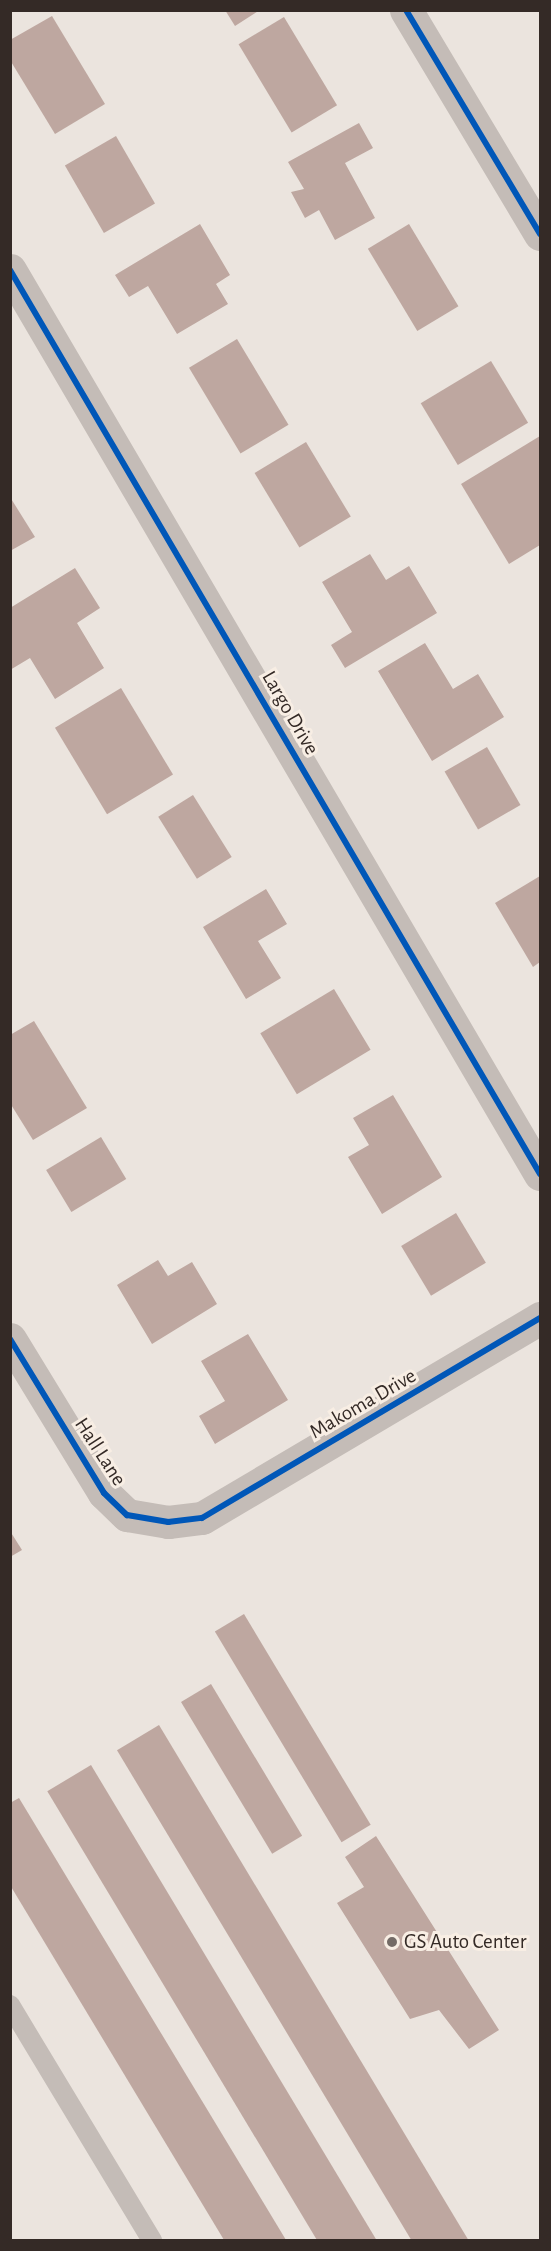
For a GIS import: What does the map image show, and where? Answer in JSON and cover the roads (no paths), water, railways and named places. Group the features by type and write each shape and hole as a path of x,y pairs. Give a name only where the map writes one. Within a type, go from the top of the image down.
{"street":[{"path":"406,10 540,234"},
{"name":"Largo Drive","path":"10,270 540,1174"},
{"name":"Makoma Drive","path":"202,1518 540,1318"},
{"name":"Hall Lane","path":"10,1340 104,1493 119,1508 127,1515 168,1522 202,1518"}],"lane":[{"path":"10,2005 152,2241"}],"place":[{"name":"GS Auto Center","path":"392,1942"}]}
